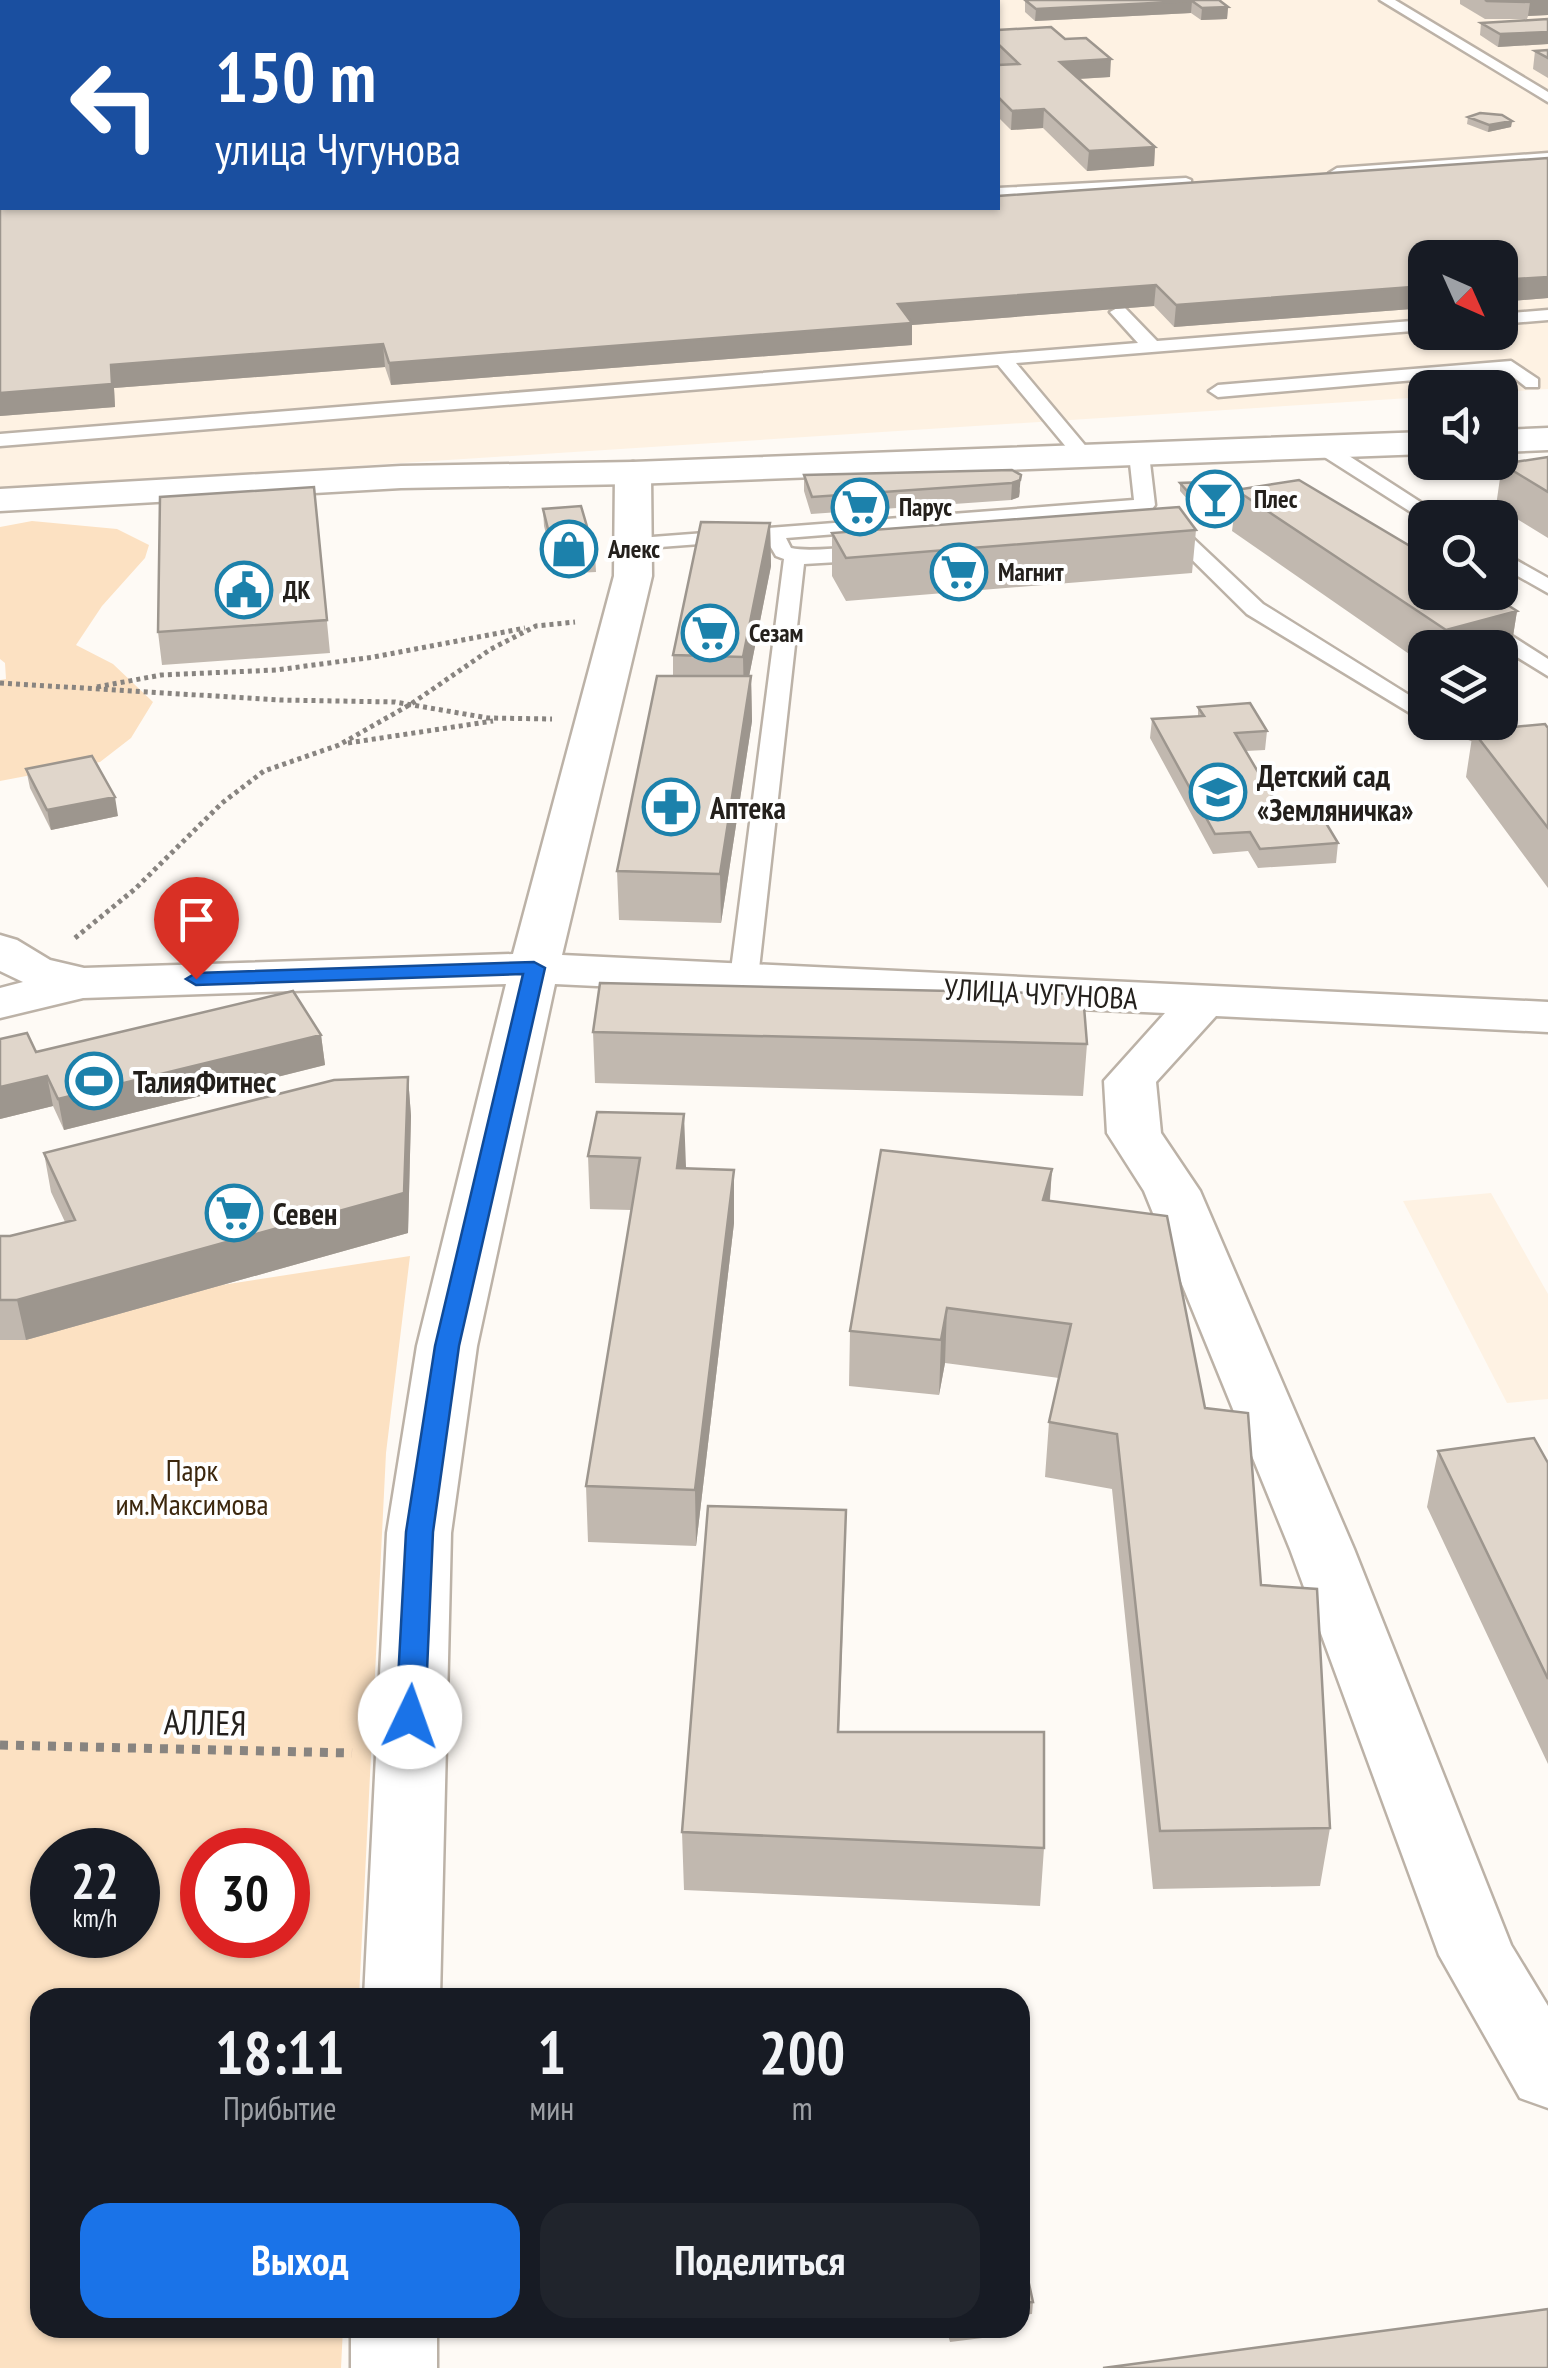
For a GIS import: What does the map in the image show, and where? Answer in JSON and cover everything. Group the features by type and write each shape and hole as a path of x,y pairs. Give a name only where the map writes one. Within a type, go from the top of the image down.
{"street":[{"path":"1518,440 1548,439"},
{"path":"0,500 258,483 1408,444"},
{"path":"402,1988 419,1532 447,1346 534,968 633,576 634,473"},
{"name":"УЛИЦА ЧУГУНОВА","path":"11,974 83,983 534,968 1548,1017"},
{"path":"1202,1001 1183,1028 1146,1060 1130,1081 1134,1133 1172,1191 1322,1549 1476,1955 1548,2075"},
{"path":"394,2338 394,2368"}],"lane":[{"path":"1386,0 1548,98"},
{"path":"1319,174 1548,158"},
{"path":"1000,193 1204,182"},
{"path":"1119,312 1153,348"},
{"path":"1518,318 1548,316"},
{"path":"0,440 1408,327"},
{"path":"1218,342 1261,387"},
{"path":"1004,360 1084,456"},
{"path":"1218,391 1511,366 1532,383"},
{"path":"1322,447 1408,501"},
{"path":"1139,454 1146,504 1163,530 1255,609 1408,704"},
{"path":"633,543 1146,504"},
{"path":"773,533 782,552 810,559 886,553"},
{"path":"744,978 796,555"},
{"path":"1518,569 1548,587"},
{"path":"1454,610 1548,669"},
{"path":"1518,737 1548,736"}],"path":[{"path":"85,690 160,675 276,670 374,657 536,626 622,620"},
{"path":"11,974 136,890 211,813 264,771 339,744 411,704 491,649 536,626"},
{"path":"0,683 411,704 488,718 597,720"},
{"path":"339,744 422,729 525,719"},
{"name":"АЛЛЕЯ","path":"0,1745 408,1754"}],"shaded area":[{"path":"1000,0 1548,0 1548,389 1518,391 1518,370 1408,370 1408,398 0,489 0,210 1000,210"},
{"path":"1491,1193 1548,1294 1548,1399 1507,1403 1403,1201"}],"green space":[{"path":"32,521 117,529 149,545 145,558 102,606 76,645 113,664 153,702 131,738 100,762 0,781 0,680 6,679 5,663 0,659 0,527"},
{"name":"Парк им.Максимова","path":"410,1256 386,1453 359,1988 30,1988 30,2338 342,2338 341,2368 0,2368 0,1319"}],"building":[{"path":"1025,0 1219,0 1228,7 1202,8 1192,1 1036,9"},
{"path":"1528,0 1530,2 1487,1"},
{"path":"1548,19 1548,32 1500,34 1481,23"},
{"path":"1051,27 1065,39 1086,38 1111,59 1060,62 1155,147 1089,151 1044,109 1012,111 1000,99 1000,65 1019,64 1000,46 1000,30"},
{"path":"1480,113 1502,115 1512,121 1489,125 1468,117"},
{"path":"1548,158 1548,277 1518,279 1518,240 1408,240 1408,287 1176,305 1156,285 898,304 912,323 389,363 383,344 111,365 112,384 0,393 0,210 1000,210 1000,196"},
{"path":"1548,457 1548,492 1518,474 1518,462"},
{"path":"1012,470 1021,475 1020,480 1012,483 812,497 804,475"},
{"path":"1299,480 1408,545 1408,605 1236,490"},
{"path":"1235,481 1242,489 1236,490 1235,499 1197,502 1180,483"},
{"name":"ДК","path":"314,487 327,620 158,632 160,497"},
{"path":"581,506 595,554 555,557 543,509"},
{"path":"1179,507 1196,530 846,558 832,533"},
{"path":"701,522 770,523 743,657 673,655"},
{"path":"1416,610 1517,611 1446,630"},
{"path":"657,676 751,676 720,874 617,871"},
{"name":"Детский сад «Земляничка»","path":"1250,703 1267,731 1235,733 1284,816 1320,813 1338,843 1260,849 1250,832 1215,834 1152,719 1204,716 1198,707"},
{"path":"1545,724 1548,728 1548,828 1480,740 1518,740 1518,727"},
{"path":"92,756 115,797 47,810 26,769"},
{"path":"600,983 1083,994 1087,1044 593,1032"},
{"path":"293,991 321,1035 58,1099 47,1076 0,1087 0,1039 27,1033 36,1052"},
{"name":"Севен","path":"408,1077 404,1193 17,1300 0,1300 0,1236 75,1220 44,1153 334,1080"},
{"path":"597,1112 684,1114 677,1168 734,1170 695,1490 586,1486 640,1158 588,1156"},
{"path":"881,1150 1052,1169 1043,1200 1167,1216 1205,1408 1248,1413 1261,1585 1317,1589 1330,1828 1160,1831 1117,1434 1049,1422 1071,1324 947,1308 941,1340 850,1331"},
{"path":"1534,1438 1548,1463 1548,1679 1438,1451"},
{"path":"708,1506 846,1510 838,1732 1044,1732 1044,1848 682,1832"},
{"path":"1548,2309 1548,2368 1103,2368"}],"place":[{"name":"Плес","path":"1215,499"},
{"name":"Парус","path":"860,507"},
{"name":"Алекс","path":"569,549"},
{"name":"Магнит","path":"959,572"},
{"name":"ДК","path":"244,590"},
{"name":"Сезам","path":"710,633"},
{"name":"Детский сад «Земляничка»","path":"1218,792"},
{"name":"Аптека","path":"671,807"},
{"name":"ТалияФитнес","path":"94,1081"},
{"name":"Севен","path":"234,1213"}],"route":[{"path":"196,979 534,968 447,1346 419,1532 410,1717"}]}
